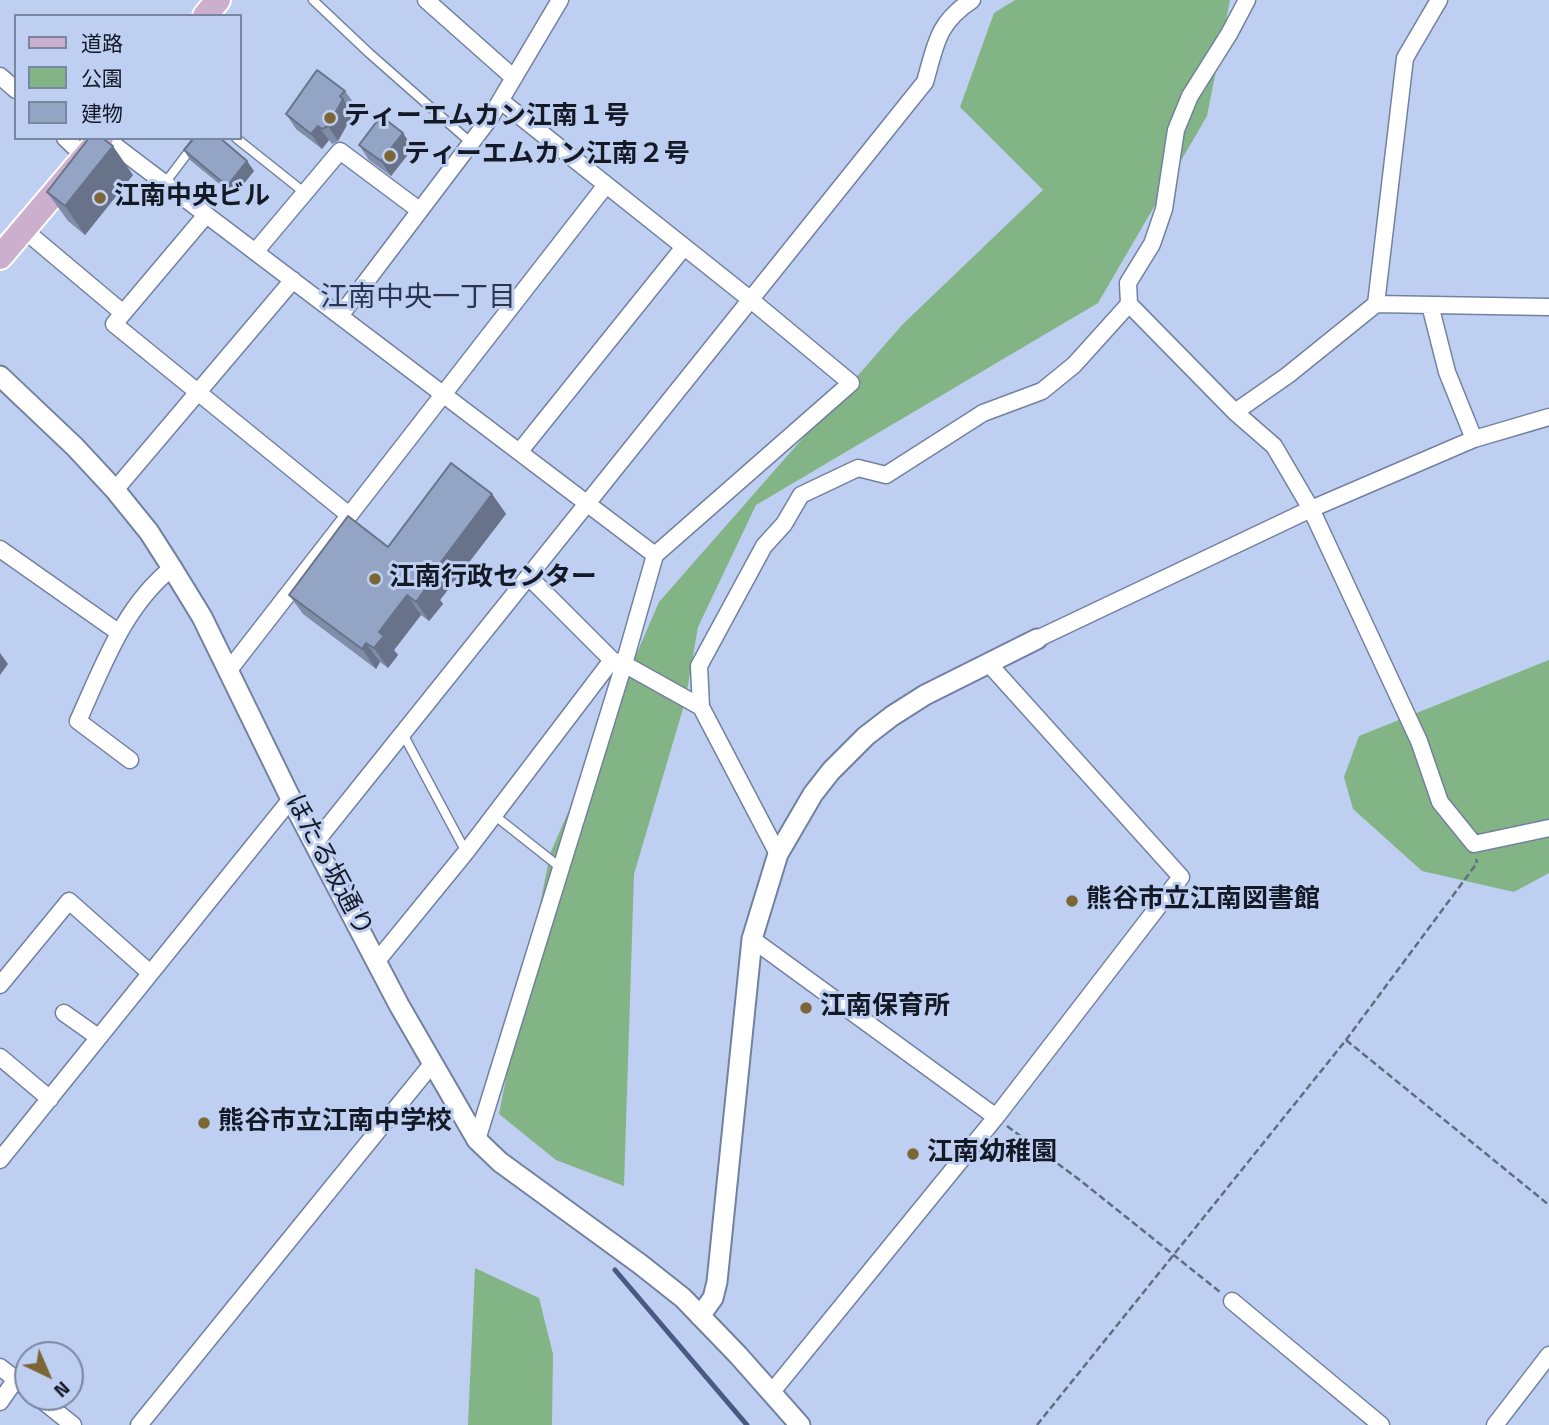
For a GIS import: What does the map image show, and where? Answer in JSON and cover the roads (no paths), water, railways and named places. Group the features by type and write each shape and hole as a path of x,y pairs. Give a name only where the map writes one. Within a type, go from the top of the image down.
{"main road":[{"path":"0,257 101,140"}],"street":[{"path":"427,0 514,78"},
{"path":"340,316 501,101 560,0"},
{"path":"314,844 925,82 938,34 954,12 972,0"},
{"path":"1247,0 1190,96 1176,130 1164,209 1152,244 1128,283 1129,304 1235,412 1274,446 1311,509 1419,741 1440,802 1474,844 1549,828"},
{"path":"1376,304 1405,58 1439,0"},
{"path":"0,76 14,88"},
{"path":"477,1140 561,868 618,662 655,555 851,383 501,101"},
{"path":"67,140 85,157"},
{"path":"106,140 655,555"},
{"path":"255,252 340,151 419,210"},
{"path":"229,670 606,185"},
{"path":"206,215 114,324 349,515"},
{"path":"23,229 123,313"},
{"path":"520,451 684,247"},
{"path":"116,490 293,280"},
{"path":"778,854 701,708 699,666 764,546 784,524 801,495 858,467 886,474 983,413 1042,391 1074,365 1129,304"},
{"path":"1235,412 1288,375 1376,304 1549,307"},
{"path":"1430,305 1447,372 1474,439"},
{"name":"ほたる坂通り","path":"0,376 75,447 116,490 149,531 202,617 314,844 432,1065 477,1140 500,1162 640,1264 699,1315 800,1425"},
{"path":"699,1315 713,1298 717,1282 752,939 778,854 791,828 831,771 866,736 892,716 925,695 1037,639 1311,509 1474,439 1549,417"},
{"path":"0,549 118,632"},
{"path":"130,760 78,721 118,632 156,580 172,568"},
{"path":"528,577 618,662 701,708"},
{"path":"377,961 618,662"},
{"path":"771,1393 996,1117 1181,877 989,664"},
{"path":"0,1160 291,799"},
{"path":"0,985 69,901 149,972"},
{"path":"752,939 996,1117"},
{"path":"64,1013 98,1037"},
{"path":"0,1057 50,1099"},
{"path":"139,1425 432,1065"},
{"path":"1231,1301 1381,1425"},
{"path":"1494,1425 1548,1357"},
{"path":"0,1367 14,1378"},
{"path":"0,1402 14,1391"},
{"path":"56,1411 73,1425"}],"lane":[{"path":"313,0 470,142"},
{"path":"164,183 197,140"},
{"path":"238,140 304,193"},
{"path":"402,734 466,852"},
{"path":"494,815 561,868"}],"waterway":[{"path":"615,1270 747,1425"}],"place":[{"name":"ティーエムカン江南１号","path":"330,118"},
{"name":"ティーエムカン江南２号","path":"390,156"},
{"name":"江南中央ビル","path":"100,198"},
{"name":"江南行政センター","path":"375,579"},
{"name":"熊谷市立江南図書館","path":"1072,901"},
{"name":"江南保育所","path":"806,1008"},
{"name":"熊谷市立江南中学校","path":"204,1123"},
{"name":"江南幼稚園","path":"913,1154"}],"district":[{"name":"江南中央一丁目","path":"418,299"}]}
